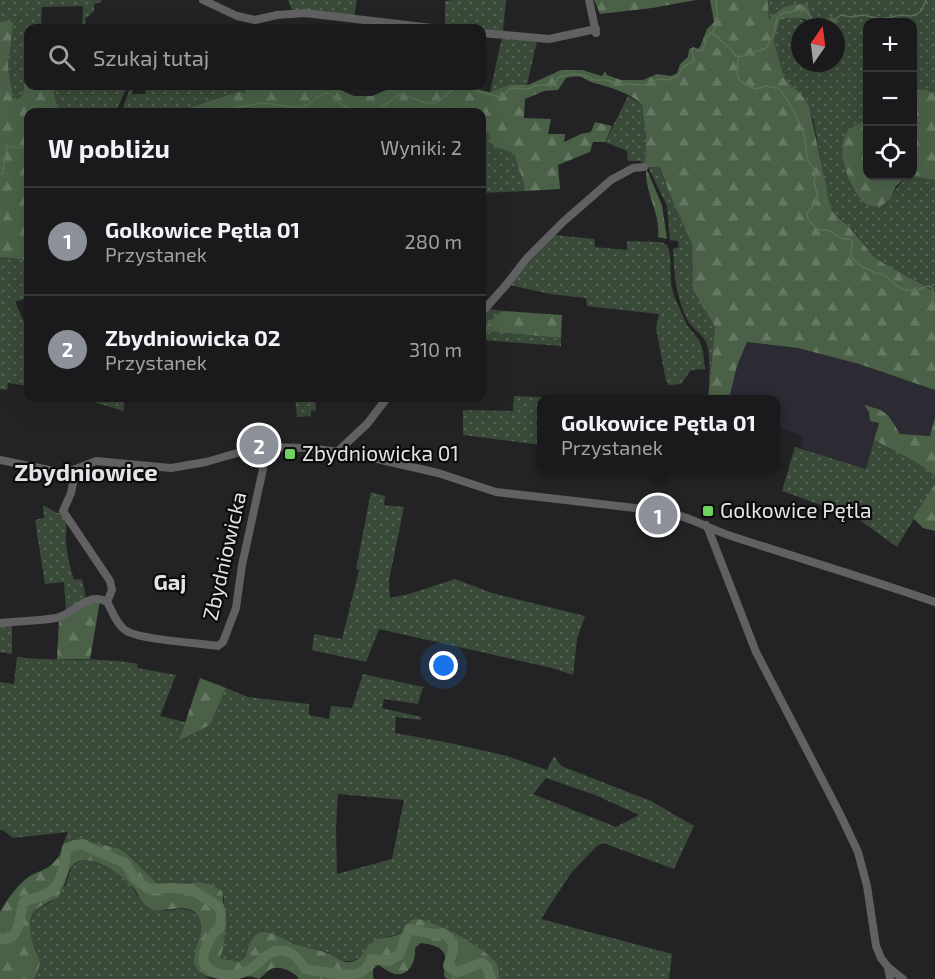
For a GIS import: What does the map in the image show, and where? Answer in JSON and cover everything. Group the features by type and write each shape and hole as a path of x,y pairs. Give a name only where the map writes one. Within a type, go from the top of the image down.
{"street":[{"path":"203,0 255,20 305,13 398,24"},
{"path":"486,33 549,39 596,31 589,0"},
{"path":"486,308 527,258 563,222 611,180 633,168 644,168"},
{"path":"338,451 367,424 384,402"},
{"path":"0,460 54,471 67,471 96,461 171,468 263,447 299,447 338,451 438,474 496,492 661,511 685,516 729,535 935,602"},
{"name":"Zbydniowicka","path":"107,602 125,631 165,640 218,646 223,642 236,608 242,565 263,469 263,447"},
{"path":"0,623 58,617 91,599 102,599 107,602 112,590 110,581 63,511 71,493 76,469"},
{"path":"705,525 756,652 858,852 867,886 876,946 881,958 903,979"},
{"path":"888,967 890,979"}],"shaded area":[{"path":"747,342 798,348 859,364 935,390 935,418 930,436 899,434 891,418 865,406 879,423 866,470 801,449 803,436 780,428 780,395 730,395 737,366"}],"green space":[{"path":"0,0 101,0 102,2 94,4 94,11 85,19 86,24 82,24 83,6 42,7 41,24 24,24 24,87 22,96 14,101 8,68 9,55 5,21 0,22"},
{"path":"288,0 357,0 354,17 324,11 292,10"},
{"path":"506,0 503,31 486,30 486,24 445,24 445,1"},
{"path":"594,0 696,0 600,14"},
{"path":"710,0 768,0 769,20 777,11 786,6 807,4 813,18 780,20 774,41 784,78 802,95 809,106 832,210 849,226 873,256 935,292 935,390 859,364 798,348 747,342 737,366 730,395 708,395 715,327 693,290 692,244 660,167 648,167 645,164 646,138 642,105 632,97 613,89 581,77 571,77 566,78 558,90 544,91 525,99 524,118 551,119 548,134 565,134 564,142 591,132 595,122 612,126 605,142 593,142 590,152 558,165 560,189 526,191 514,153 497,148 490,143 489,134 486,131 486,108 187,108 240,91 245,93 245,90 340,90 354,96 372,96 386,90 480,90 490,92 509,85 528,85 561,70 582,70 602,76 605,71 607,75 621,80 643,80 657,74 671,76 677,73 680,64 688,57 689,49 700,47 707,29 714,22"},
{"path":"768,0 935,0 935,94 917,89 917,18 863,18 863,121 846,134 863,170 863,180 867,180 880,207 903,180 917,180 917,178 935,180 935,292 873,256 853,230 834,212 828,198 813,118 802,95 784,78 774,41 780,20 791,18 791,72 845,72 845,18 813,18 810,13 790,5 777,10 769,21"},
{"path":"0,22 13,22 8,68 14,101 22,96 24,87 24,90 54,90 57,108 24,108 24,260 0,257"},
{"path":"502,37 537,41 527,85 509,85 490,92"},
{"path":"917,89 935,94 935,180 917,178"},
{"path":"54,90 125,90 118,108 57,108"},
{"path":"129,90 132,90 132,94 145,94 146,90 245,90 245,93 240,91 187,108 123,108"},
{"path":"628,96 642,105 646,138 645,164 640,161 628,161 627,151 605,142"},
{"path":"863,121 863,180 902,180 896,186 890,199 880,207 866,204 860,198 846,172 842,152 843,143 849,130"},
{"path":"486,131 489,134 490,143 497,148 514,153 526,191 486,193"},
{"path":"648,167 660,167 692,244 693,290 715,327 709,388 708,347 705,339 688,321 678,295 673,249 679,247 678,241 670,240 667,206"},
{"path":"647,170 662,205 667,239 658,237 657,220 646,179"},
{"path":"555,235 594,239 595,247 627,250 627,241 661,242 667,245 674,296 687,325 699,340 705,369 691,370 681,384 669,385 666,381 656,328 659,314 587,306 586,298 550,294 510,285"},
{"path":"0,257 24,260 24,299 15,302 24,322 24,385 8,383 7,390 0,389"},
{"path":"489,309 503,311 494,317 486,327 486,312"},
{"path":"503,311 562,315 561,338 486,331 486,326"},
{"path":"486,331 561,338 561,346 486,340"},
{"path":"514,396 537,397 537,444 463,435 463,410 513,411"},
{"path":"94,402 124,402 123,411"},
{"path":"295,402 315,402 316,410 311,411 311,416 297,417"},
{"path":"864,405 886,414 900,434 930,436 935,418 935,476 919,464 874,440 879,423 870,421 869,412"},
{"path":"874,440 919,464 935,476 935,484 897,547 857,518 782,491 795,447 866,469"},
{"path":"935,484 935,531 923,528 913,518"},
{"path":"371,492 385,496 384,505 404,507 389,580 390,598 455,579 492,593 585,616 577,639 573,675 552,668 379,629 366,662 312,650 314,634 342,639 359,570 356,569"},
{"path":"43,505 57,513 63,513 66,520 66,547 71,571 74,580 82,579 86,598 66,612 64,582 45,584 35,520 44,518"},
{"path":"100,601 90,659 57,659 59,621 88,602"},
{"path":"0,625 12,625 12,654 0,652"},
{"path":"17,657 123,662 138,664 137,668 176,675 160,716 185,722 180,741 210,725 226,688 248,697 309,704 309,715 329,719 331,706 352,708 363,674 423,687 418,704 384,699 382,708 421,717 421,720 396,717 395,733 507,756 547,770 554,756 561,766 651,801 694,826 674,869 603,843 597,846 571,873 541,919 672,954 669,979 500,979 499,969 440,928 425,921 407,925 400,933 376,941 352,961 342,960 327,952 264,932 254,938 248,947 245,959 239,962 219,958 224,935 224,897 190,882 162,888 131,856 67,847 58,858 68,832 13,838 0,830 0,682 14,684","holes":["546,778 595,795 639,815 616,827 533,794","338,794 404,800 392,859 337,874"]},
{"path":"200,678 226,688 210,725 179,741"},
{"path":"79,841 119,849 131,857 162,888 200,883 214,886 222,891 226,924 220,958 239,962 245,958 253,938 258,933 264,932 351,962 356,961 374,941 400,934 412,920 419,920 442,927 490,956 499,970 500,979 447,979 444,976 445,958 442,950 421,943 415,948 413,963 407,971 392,973 378,965 373,969 374,979 299,979 290,972 278,968 271,969 259,979 209,977 196,968 194,961 201,925 195,912 182,908 154,910 143,902 121,875 104,865 86,860 78,861 72,866 59,895 33,913 30,926 31,936 40,962 34,979 0,979 0,912 13,892 26,879 49,867 67,848"},
{"path":"85,860 104,865 115,871 130,883 137,895 161,910 183,909 197,915 201,929 194,955 201,974 210,979 34,979 40,961 32,940 30,926 33,913 38,908 52,902 65,886 72,866"}],"waterway":[{"path":"712,33 718,22 716,0"},
{"path":"475,90 499,97 511,88 528,89 537,85 554,84 559,77 572,74 584,75 594,80 645,85 656,80 668,80 678,76 683,67 694,61 692,49 703,50 707,37 711,33 740,57 766,48 774,33 777,18 784,12 804,8 814,24 828,22 841,15 851,17 863,15 881,19 917,14 922,10 926,0"},
{"path":"738,59 739,80 755,89 766,86 778,88 790,104 799,123 805,138 808,160 816,172 814,182 818,197 807,213 808,220 818,230 828,230 841,238 851,240 851,256 855,261 863,267 883,274 897,286 906,290 931,287 935,306"},
{"path":"380,108 399,95 426,103 436,103 453,90"},
{"path":"299,108 308,105 325,93 330,94 348,108"},
{"path":"237,108 263,103 299,108"},
{"path":"0,174 3,173 7,146 24,147"},
{"path":"0,938 7,939 15,933 25,901 46,894 56,886 63,870 67,848 83,844 125,863 135,879 148,889 191,889 219,907 220,928 209,940 203,959 207,967 223,975 248,970 276,951 285,951 293,955 305,969 335,974 357,973 366,969 371,959 389,961 399,955 409,929 433,934 443,933 453,944 448,966 457,972 482,963 487,967 491,979"}],"place":[{"name":"Zbydniowicka 02","path":"259,445"},
{"name":"Zbydniowicka 01","path":"290,454"},
{"name":"Golkowice Pętla","path":"708,511"},
{"name":"Golkowice Pętla 01","path":"658,515"}],"district":[{"name":"Zbydniowice","path":"86,473"},
{"name":"Gaj","path":"170,582"}]}
